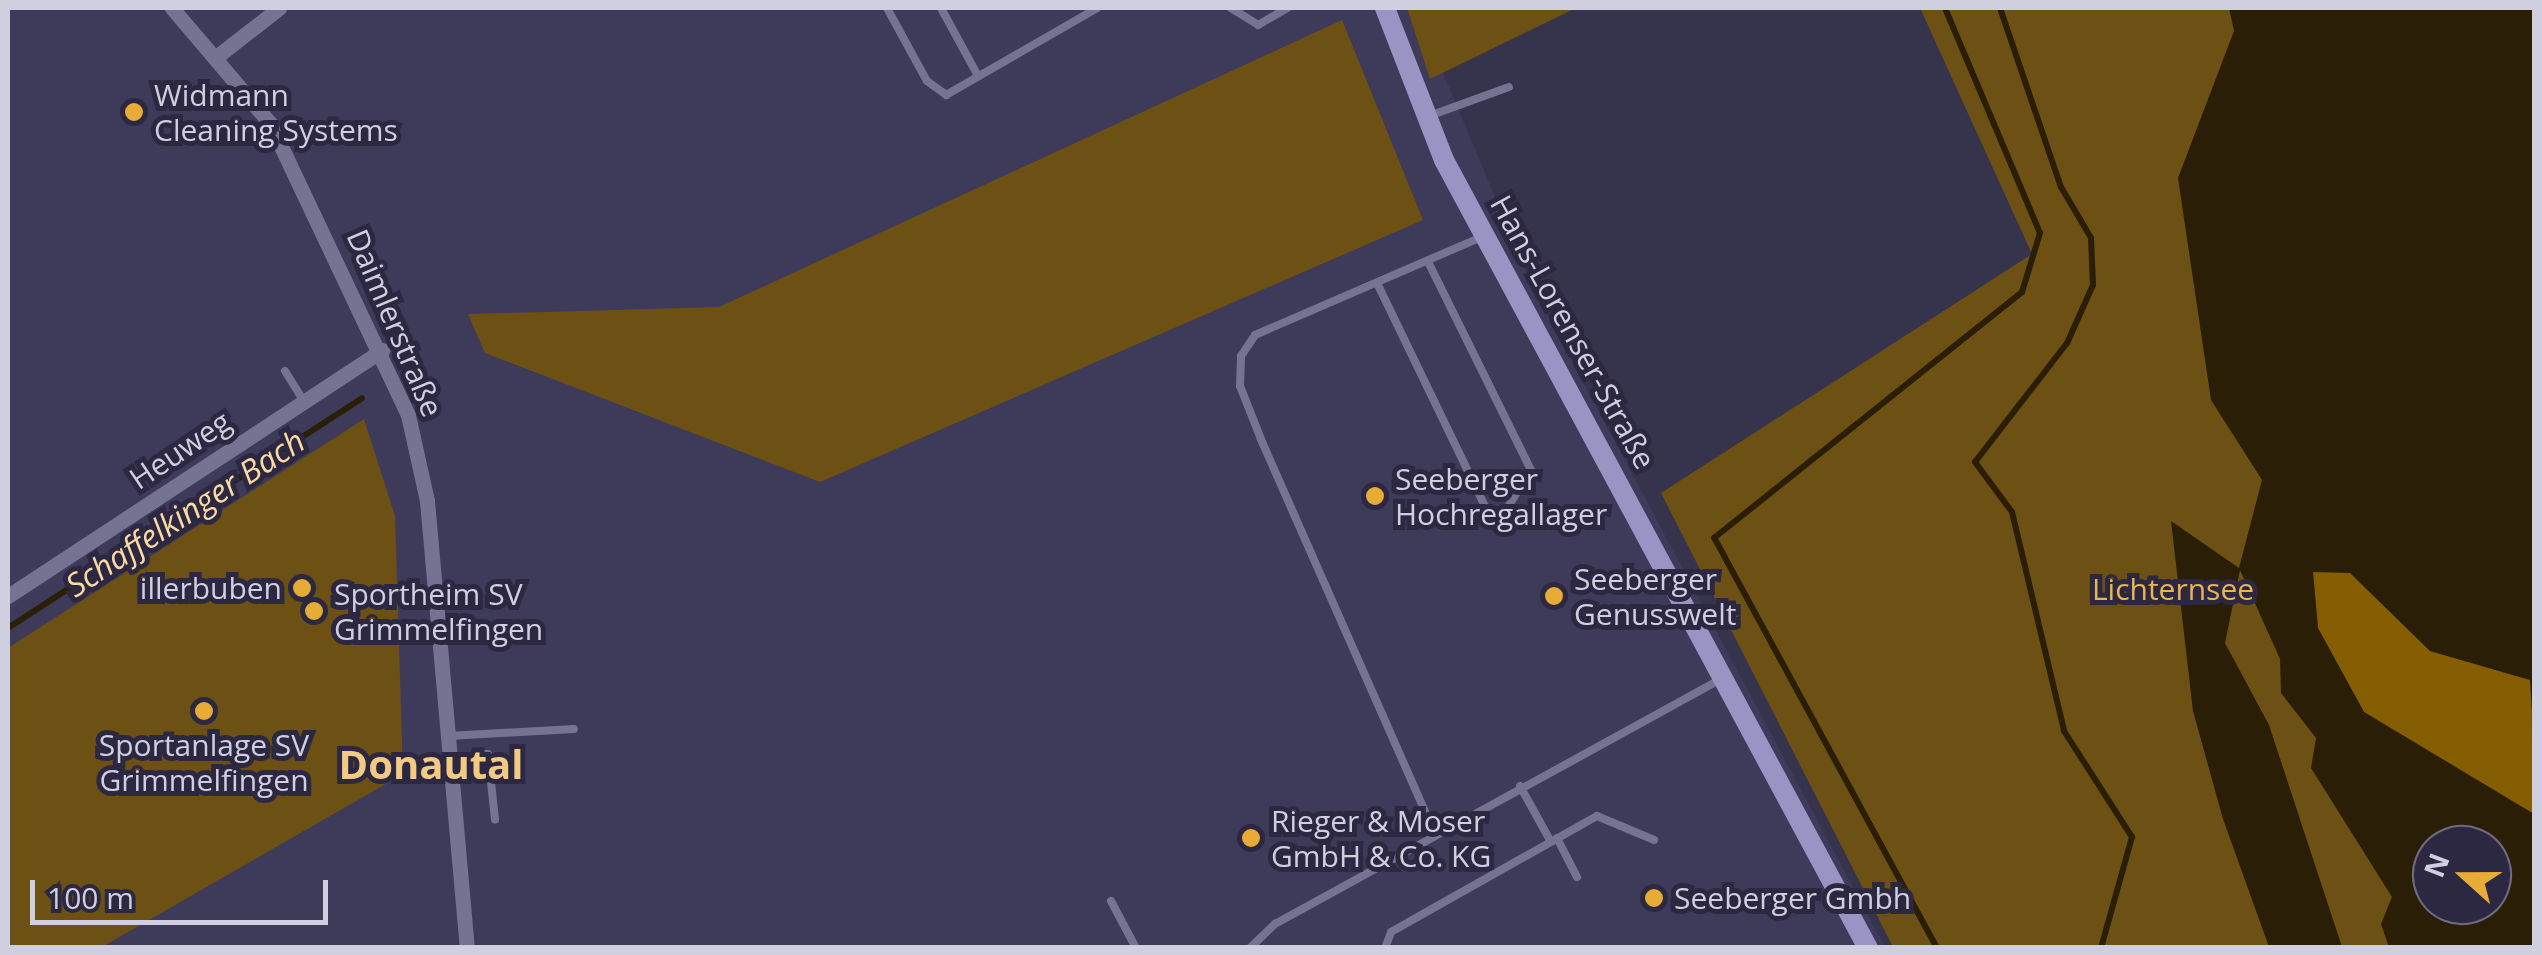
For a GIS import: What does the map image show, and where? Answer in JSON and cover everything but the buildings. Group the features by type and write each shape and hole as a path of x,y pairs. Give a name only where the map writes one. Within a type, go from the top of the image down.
{"street":[{"name":"Daimlerstraße","path":"172,8 220,54 294,166 382,350 428,501 467,948"},
{"path":"220,54 280,8"},
{"name":"Hans-Lorenser-Straße","path":"1385,8 1425,118 1485,235 1727,676 1868,948"},
{"name":"Heuweg","path":"8,596 382,350"}],"lane":[{"path":"887,8 934,91 946,94 1098,8"},
{"path":"940,8 978,76"},
{"path":"1231,8 1258,25 1287,8"},
{"path":"1425,118 1509,87"},
{"path":"1434,834 1240,386 1241,356 1255,335 1378,285 1485,235"},
{"path":"1378,285 1490,517 1506,510 1531,470 1428,262"},
{"path":"284,371 302,400"},
{"path":"1250,948 1275,924 1520,786 1727,676"},
{"path":"448,736 574,729"},
{"path":"450,758 488,754 495,820"},
{"path":"1520,786 1578,878"},
{"path":"1385,948 1391,932 1597,816 1654,840"},
{"path":"1111,902 1136,948"}],"shaded area":[{"path":"8,8 1416,8 1534,290 1885,947 8,947"},
{"name":"Lichternsee","path":"2229,8 2534,8 2534,741 2530,680 2430,651 2350,573 2313,572 2318,628 2364,712 2534,814 2534,947 2389,947 2381,924 2392,897 2311,768 2316,738 2281,693 2280,659 2240,570 2225,643 2269,725 2342,947 2269,947 2223,819 2193,711 2171,521 2239,568 2262,480 2211,400 2178,178 2234,31"},
{"path":"2313,571 2350,573 2430,651 2530,680 2534,814 2364,712 2318,628"}],"green space":[{"path":"1407,8 1576,8 1430,79"},
{"name":"Lichternsee","path":"1920,8 2534,8 2534,947 1893,947 1661,493 2032,254"},
{"path":"1342,20 1423,220 820,482 485,353 468,314 719,307"},
{"name":"Sportanlage SV Grimmelfingen","path":"364,419 395,516 403,774 102,947 8,947 8,648"}],"waterway":[{"path":"1937,948 1714,538 2022,292 2040,233 1945,8"},
{"path":"2000,8 2061,187 2091,238 2093,285 2067,343 1975,462 2012,512 2064,731 2132,837 2101,948"},
{"name":"Schaffelkinger Bach","path":"8,628 362,398"}],"place":[{"name":"Widmann Cleaning Systems","path":"134,112"},
{"name":"Seeberger Hochregallager","path":"1375,496"},
{"name":"illerbuben","path":"302,588"},
{"name":"Seeberger Genusswelt","path":"1554,596"},
{"name":"Sportheim SV Grimmelfingen","path":"314,611"},
{"name":"Sportanlage SV Grimmelfingen","path":"204,711"},
{"name":"Rieger & Moser GmbH & Co. KG","path":"1251,838"},
{"name":"Seeberger Gmbh","path":"1654,898"}],"district":[{"name":"Donautal","path":"431,764"}]}
